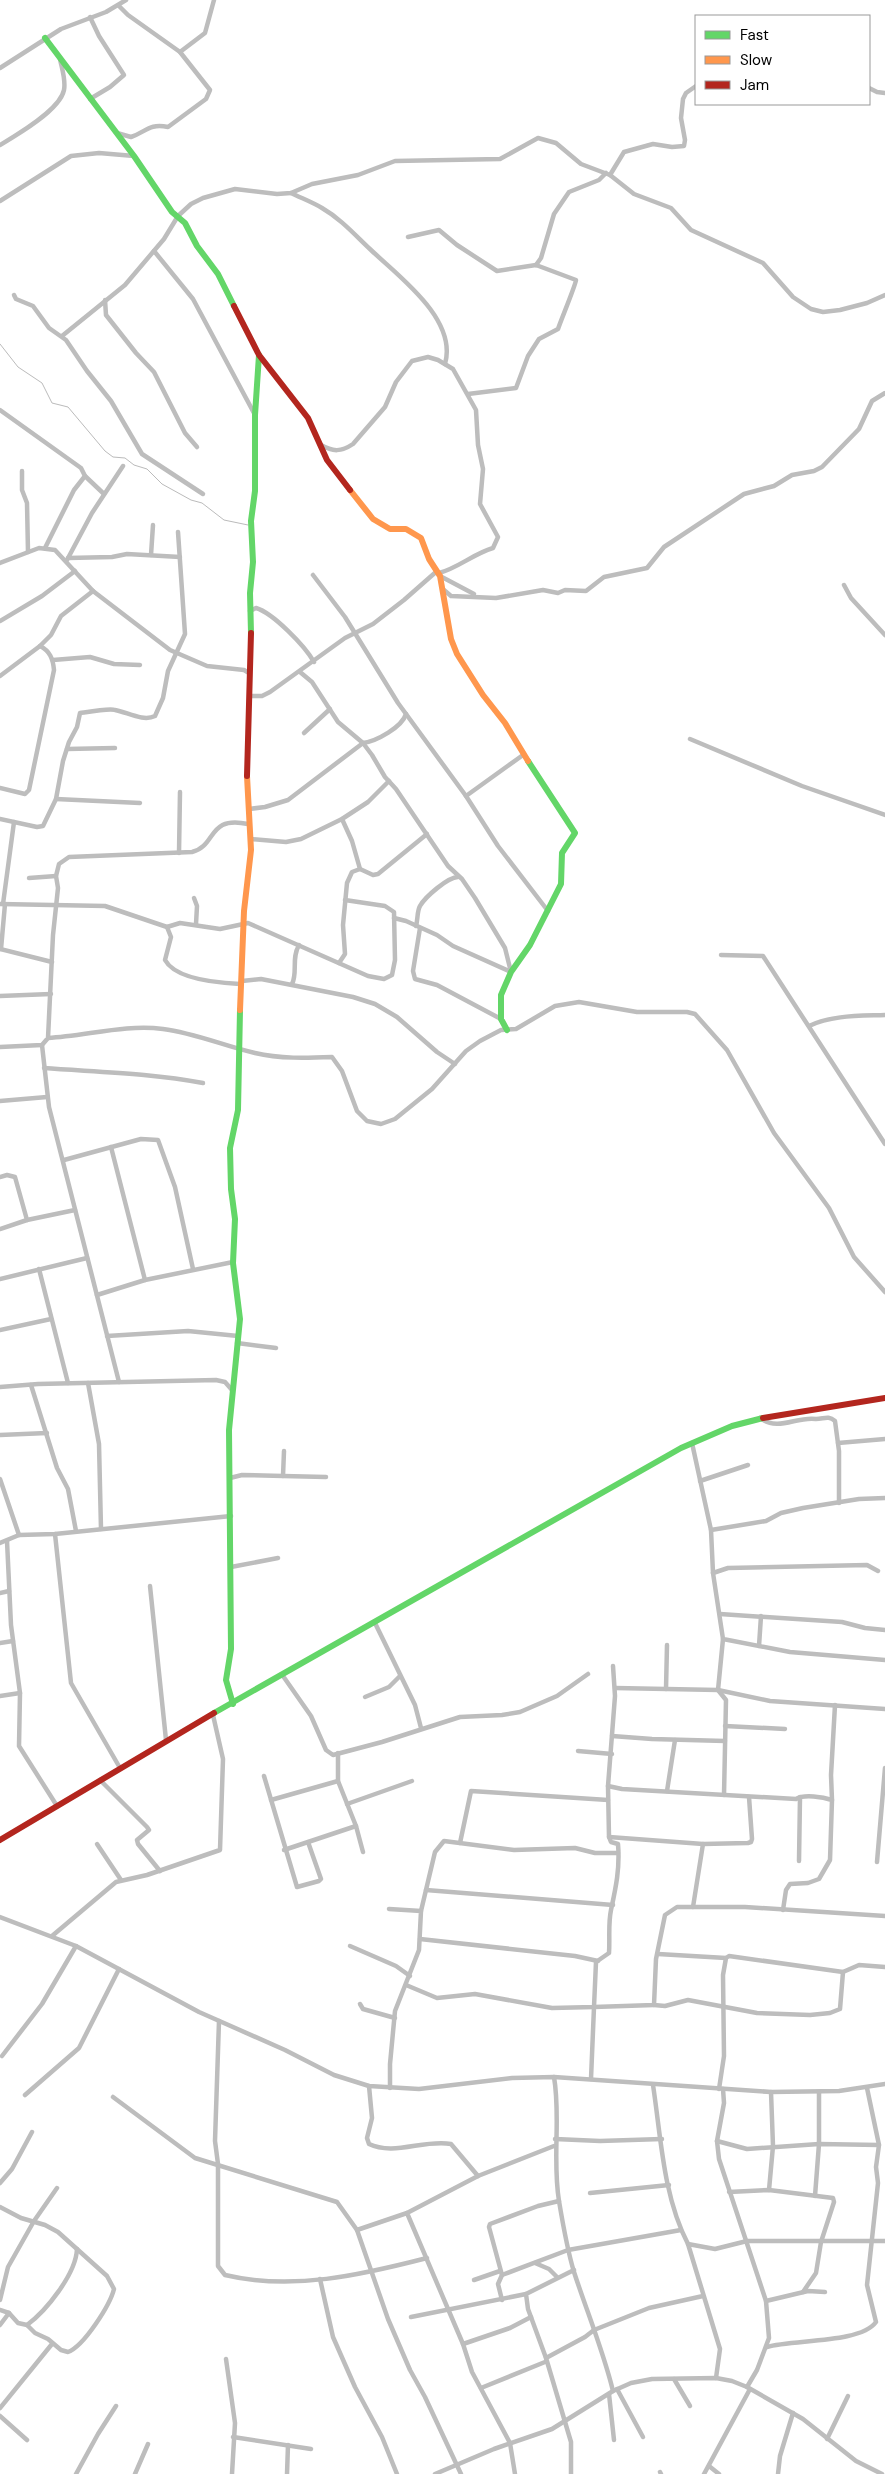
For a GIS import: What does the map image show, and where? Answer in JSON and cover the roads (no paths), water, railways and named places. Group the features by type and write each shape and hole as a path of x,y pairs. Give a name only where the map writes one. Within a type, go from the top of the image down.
{"street":[{"path":"0,68 45,38 118,6 126,0"},
{"path":"180,52 205,33 214,0"},
{"path":"116,133 131,137 146,128 160,125 168,127 206,99 210,90 180,52 118,6"},
{"path":"90,17 99,36 124,75 110,87 90,99"},
{"path":"45,38 134,156 154,188 185,223 197,246 218,274 259,355 308,418 327,460 366,512 390,529 406,529 420,535 439,573 444,590 451,639 457,654 483,695 505,723 523,755 575,833 562,853 561,884 530,945 511,972 500,1002 503,1026"},
{"path":"0,145 35,122 62,96 64,76 60,58"},
{"path":"536,265 541,258 554,214 569,192 599,180 608,174 624,152 654,144 672,147 684,146 685,140 681,118 683,99 686,93 695,87"},
{"path":"870,89 876,92 885,93"},
{"path":"14,295 16,299 33,306 49,328 58,336 64,335 105,300 125,286 169,232 178,216 191,204 216,193 236,189 267,194 290,193 312,184 358,175 394,161 500,160 538,138 556,143 581,164 608,174 634,194 676,212 691,230 762,263 794,297 811,309 823,312 840,310 867,303 885,295"},
{"path":"0,201 71,156 99,153 134,156"},
{"path":"290,193 321,207 346,224 419,293 433,313 444,338 445,364"},
{"path":"408,237 439,230 457,246 497,271 536,265 576,280 576,286 566,303 558,329 540,339 528,356 516,388 468,394"},
{"path":"154,251 193,299 255,415"},
{"path":"105,300 106,315 136,353 154,372 184,434 197,447"},
{"path":"64,335 87,371 111,401 142,454 202,494"},
{"path":"232,1704 226,1680 231,1649 230,1478 232,1390 239,1312 234,1284 235,1219 231,1189 230,1148 238,1116 241,983 251,839 248,824 247,767 250,696 247,669 250,580 253,562 251,521 255,491 255,415 259,355"},
{"path":"250,696 262,696 270,692 345,638 373,624 439,573 452,569 470,557 493,548 498,537 480,504 483,469 478,445 478,416 468,394 453,369 445,364 428,357 412,362 396,382 385,407 353,444 346,448 335,450 321,445"},
{"path":"444,590 452,596 496,598 543,590 558,593 565,590 586,591 604,578 647,568 664,547 730,502 758,488 774,486 792,475 814,471 822,467 859,429 872,401 885,393"},
{"path":"0,410 81,468 85,476 104,494"},
{"path":"67,560 104,494 123,466"},
{"path":"22,471 22,490 27,503 28,552"},
{"path":"45,548 74,490 85,476"},
{"path":"151,555 153,524"},
{"path":"0,819 37,827 43,826 56,799 67,749 77,727 81,712 91,713 112,709 144,718 155,716 163,698 168,671 185,634 178,532"},
{"path":"0,563 28,552 45,548 55,550 67,560 93,591 158,642 177,654 208,666 247,669"},
{"path":"67,560 127,554 180,557"},
{"path":"0,621 42,596 75,571"},
{"path":"439,573 477,596"},
{"path":"313,575 329,594 406,714 466,796 498,846 548,912"},
{"path":"844,586 851,598 885,635"},
{"path":"0,676 40,646 51,635 62,616 93,591"},
{"path":"446,603 452,596"},
{"path":"250,612 256,608 265,612 302,644 314,662"},
{"path":"0,788 25,794 29,790 52,683 53,660 46,649 40,646"},
{"path":"53,660 90,657 114,664 140,665"},
{"path":"300,672 312,682 338,722 367,749 453,871 475,898 505,948 511,972"},
{"path":"304,733 330,709"},
{"path":"249,809 265,807 288,800 362,745 375,740 396,726 404,720 406,714"},
{"path":"690,739 802,786 885,815"},
{"path":"67,749 115,748"},
{"path":"466,796 523,755"},
{"path":"251,839 293,842 342,819 374,798 388,781"},
{"path":"179,853 180,792"},
{"path":"56,799 140,803"},
{"path":"342,819 352,841 360,869 373,875 378,874 427,834"},
{"path":"119,1382 47,1097 42,1045 48,1038 55,904 58,888 56,876 60,864 69,857 179,853 200,850 210,836 222,825 235,821 248,824"},
{"path":"14,822 2,904 1,949 52,962"},
{"path":"339,964 345,954 342,925 350,875 360,869"},
{"path":"453,871 451,877 419,907 413,971 415,979 437,985 503,1026 516,1029 564,1003 580,1002 653,1013 687,1012 695,1014 727,1050 774,1132 829,1208 854,1257 885,1292"},
{"path":"29,878 56,876"},
{"path":"451,877 458,876"},
{"path":"194,898 197,906 196,924"},
{"path":"2,904 105,906 167,927 180,923 220,929 244,922 258,926 368,976 384,979 392,975 395,960 394,912 385,906 346,900"},
{"path":"394,918 437,935 453,946 511,972"},
{"path":"167,927 171,937 165,960 169,966 183,974 209,982 241,983 253,978 292,984 353,997 375,1004 397,1017 437,1052 455,1064"},
{"path":"292,984 294,958 299,945"},
{"path":"721,955 763,956 885,1144"},
{"path":"0,996 51,994"},
{"path":"809,1026 822,1020 885,1015"},
{"path":"48,1038 123,1030 161,1029 215,1040 256,1053 303,1058 332,1057 342,1071 357,1111 367,1121 381,1124 395,1119 432,1089 466,1050 503,1026"},
{"path":"0,1047 42,1045"},
{"path":"44,1068 112,1074 137,1073 203,1083"},
{"path":"0,1101 47,1097"},
{"path":"64,1160 149,1138 156,1139 160,1143 175,1187 193,1269"},
{"path":"111,1147 145,1280"},
{"path":"0,1177 7,1175 14,1178 27,1220"},
{"path":"0,1229 27,1220 75,1210"},
{"path":"0,1279 87,1258"},
{"path":"96,1295 145,1280 233,1262"},
{"path":"39,1270 68,1383"},
{"path":"0,1330 51,1319"},
{"path":"107,1336 188,1331 276,1348"},
{"path":"0,1387 68,1383 216,1380 225,1382 232,1390"},
{"path":"88,1383 99,1444 101,1529"},
{"path":"31,1385 57,1468 68,1489 76,1532"},
{"path":"0,1840 166,1740 214,1715 692,1443 732,1426 760,1418 885,1398"},
{"path":"760,1418 766,1423 778,1425 804,1418 829,1418 836,1424 839,1503"},
{"path":"0,1435 47,1433"},
{"path":"838,1443 885,1439"},
{"path":"692,1443 711,1530 713,1573 723,1638 718,1690 726,1700 724,1795"},
{"path":"282,1476 284,1451"},
{"path":"700,1481 748,1465"},
{"path":"230,1478 242,1475 326,1477"},
{"path":"0,1478 2,1490 19,1535"},
{"path":"711,1530 766,1521 791,1510 885,1498"},
{"path":"0,1543 19,1535 55,1534 231,1516"},
{"path":"55,1534 71,1683 120,1768"},
{"path":"7,1541 13,1641 20,1693 21,1751 48,1788 57,1806"},
{"path":"231,1567 278,1558"},
{"path":"713,1573 728,1568 868,1565 878,1572"},
{"path":"150,1586 166,1740"},
{"path":"0,1593 9,1590"},
{"path":"720,1614 842,1622 865,1628 885,1630"},
{"path":"759,1646 761,1616"},
{"path":"376,1623 400,1676 416,1705 422,1728"},
{"path":"723,1638 790,1652 885,1660"},
{"path":"0,1643 13,1641"},
{"path":"666,1689 667,1645"},
{"path":"420,1939 575,1956 598,1961 609,1953 613,1905 616,1895 618,1853 618,1844 611,1842 609,1837 608,1800 615,1688 613,1666"},
{"path":"282,1676 311,1716 326,1750 331,1755 382,1742 460,1717 502,1715 528,1709 557,1696 588,1674"},
{"path":"365,1696 389,1687 400,1676"},
{"path":"615,1688 718,1690 770,1701 885,1709"},
{"path":"0,1696 20,1693"},
{"path":"783,1910 786,1890 790,1884 808,1883 819,1879 830,1860 831,1775 835,1705"},
{"path":"52,1936 121,1880 139,1878 220,1850 223,1759 214,1715"},
{"path":"726,1726 785,1729"},
{"path":"612,1736 725,1741"},
{"path":"667,1791 675,1740"},
{"path":"578,1751 612,1754"},
{"path":"338,1753 338,1781 356,1826 363,1852"},
{"path":"877,1862 885,1768"},
{"path":"264,1776 284,1850 297,1887 320,1881 308,1842"},
{"path":"100,1780 147,1827 148,1830 137,1840 138,1844 160,1871"},
{"path":"347,1804 412,1780"},
{"path":"271,1800 338,1781"},
{"path":"608,1786 796,1800 800,1797 832,1800"},
{"path":"460,1843 471,1791 608,1800"},
{"path":"609,1837 702,1844 751,1842 749,1797"},
{"path":"799,1861 800,1797"},
{"path":"284,1850 356,1826"},
{"path":"390,2088 390,2064 395,2011 419,1950 421,1911 439,1845 444,1841 514,1850 575,1848 596,1853 618,1853"},
{"path":"97,1844 121,1880"},
{"path":"693,1907 702,1844"},
{"path":"426,1890 613,1905"},
{"path":"654,2005 658,1954 667,1912 677,1907 745,1907 885,1916"},
{"path":"389,1909 421,1911"},
{"path":"0,1917 76,1946 218,2021 285,2050 334,2075 369,2086 419,2089 512,2078 554,2077 771,2092 820,2092 867,2088 885,2084"},
{"path":"2,2056 42,2004 76,1946"},
{"path":"350,1946 396,1966 410,1976"},
{"path":"658,1954 726,1958 729,1956 843,1972 859,1965 885,1967"},
{"path":"704,2474 748,2388 769,2338 766,2301 718,2160 717,2141 724,2103 721,2089 724,2056 723,2008 726,1958"},
{"path":"591,2080 598,1961"},
{"path":"25,2095 79,2048 119,1969"},
{"path":"406,1985 437,1998 475,1994 552,2008 665,2006 688,2000 757,2013 810,2015 838,2011 840,2009 843,1972"},
{"path":"360,2004 363,2009 394,2018"},
{"path":"218,2021 214,2141 218,2164 218,2266 221,2271 225,2275 266,2283 320,2279 372,2272 426,2258"},
{"path":"554,2077 557,2103 554,2146 559,2201 568,2250 613,2391 614,2440"},
{"path":"653,2085 669,2185 681,2230 688,2244 720,2349 716,2378"},
{"path":"369,2086 372,2118 367,2138 369,2144 403,2148 416,2144 450,2144 478,2176"},
{"path":"766,2347 789,2342 835,2339 873,2326 876,2322 866,2285 878,2183 876,2167 879,2145 867,2088"},
{"path":"770,2190 773,2146 771,2092"},
{"path":"816,2196 820,2092"},
{"path":"112,2097 185,2153 195,2158 218,2164 285,2188 336,2202 357,2230 388,2319 410,2370 425,2397 461,2474"},
{"path":"0,2183 12,2170 32,2132"},
{"path":"555,2140 662,2139"},
{"path":"717,2141 747,2148 764,2149 773,2146 819,2144 879,2145"},
{"path":"357,2230 407,2213 478,2176 554,2146"},
{"path":"590,2193 669,2185"},
{"path":"0,2300 8,2267 34,2221 57,2188"},
{"path":"729,2192 770,2190 834,2200 821,2242 816,2273 803,2292"},
{"path":"502,2300 498,2284 501,2273 489,2227 490,2224 538,2206 559,2201"},
{"path":"0,2207 21,2218 34,2221 58,2232 107,2276 114,2289 108,2306 76,2348 65,2352 52,2344 48,2339 35,2333 27,2325 18,2323 9,2313 0,2310"},
{"path":"407,2213 463,2344 472,2372 510,2443 515,2474"},
{"path":"474,2280 534,2263 568,2250 681,2230"},
{"path":"688,2244 704,2249 715,2249 746,2241 885,2241"},
{"path":"27,2325 62,2285 73,2265 77,2249"},
{"path":"534,2263 549,2269 557,2277"},
{"path":"411,2317 448,2308 502,2300 526,2294 574,2270"},
{"path":"320,2279 333,2337 355,2386 382,2437 397,2474"},
{"path":"766,2301 803,2292 825,2292"},
{"path":"526,2294 571,2442 571,2474"},
{"path":"480,2388 546,2360 585,2338 594,2330 649,2308 703,2296"},
{"path":"0,2325 9,2313"},
{"path":"463,2344 510,2328 532,2317"},
{"path":"0,2408 52,2344"},
{"path":"226,2360 234,2404 232,2474"},
{"path":"435,2474 458,2466 482,2453 552,2429 613,2391 631,2383 652,2379 716,2378 732,2381 748,2388 793,2413 814,2427 856,2461 882,2474"},
{"path":"674,2379 690,2406"},
{"path":"613,2391 638,2423 643,2437"},
{"path":"827,2438 848,2396"},
{"path":"76,2474 116,2406"},
{"path":"778,2474 780,2456 793,2413"},
{"path":"0,2416 26,2440"},
{"path":"233,2437 311,2449"},
{"path":"135,2474 148,2444"},
{"path":"287,2474 288,2445"},
{"path":"709,2466 719,2474"}],"waterway":[{"path":"0,344 18,367 42,383 52,403 68,407 105,451 113,457 125,458 134,465 147,469 162,484 191,500 202,503 224,520 248,525"}]}
